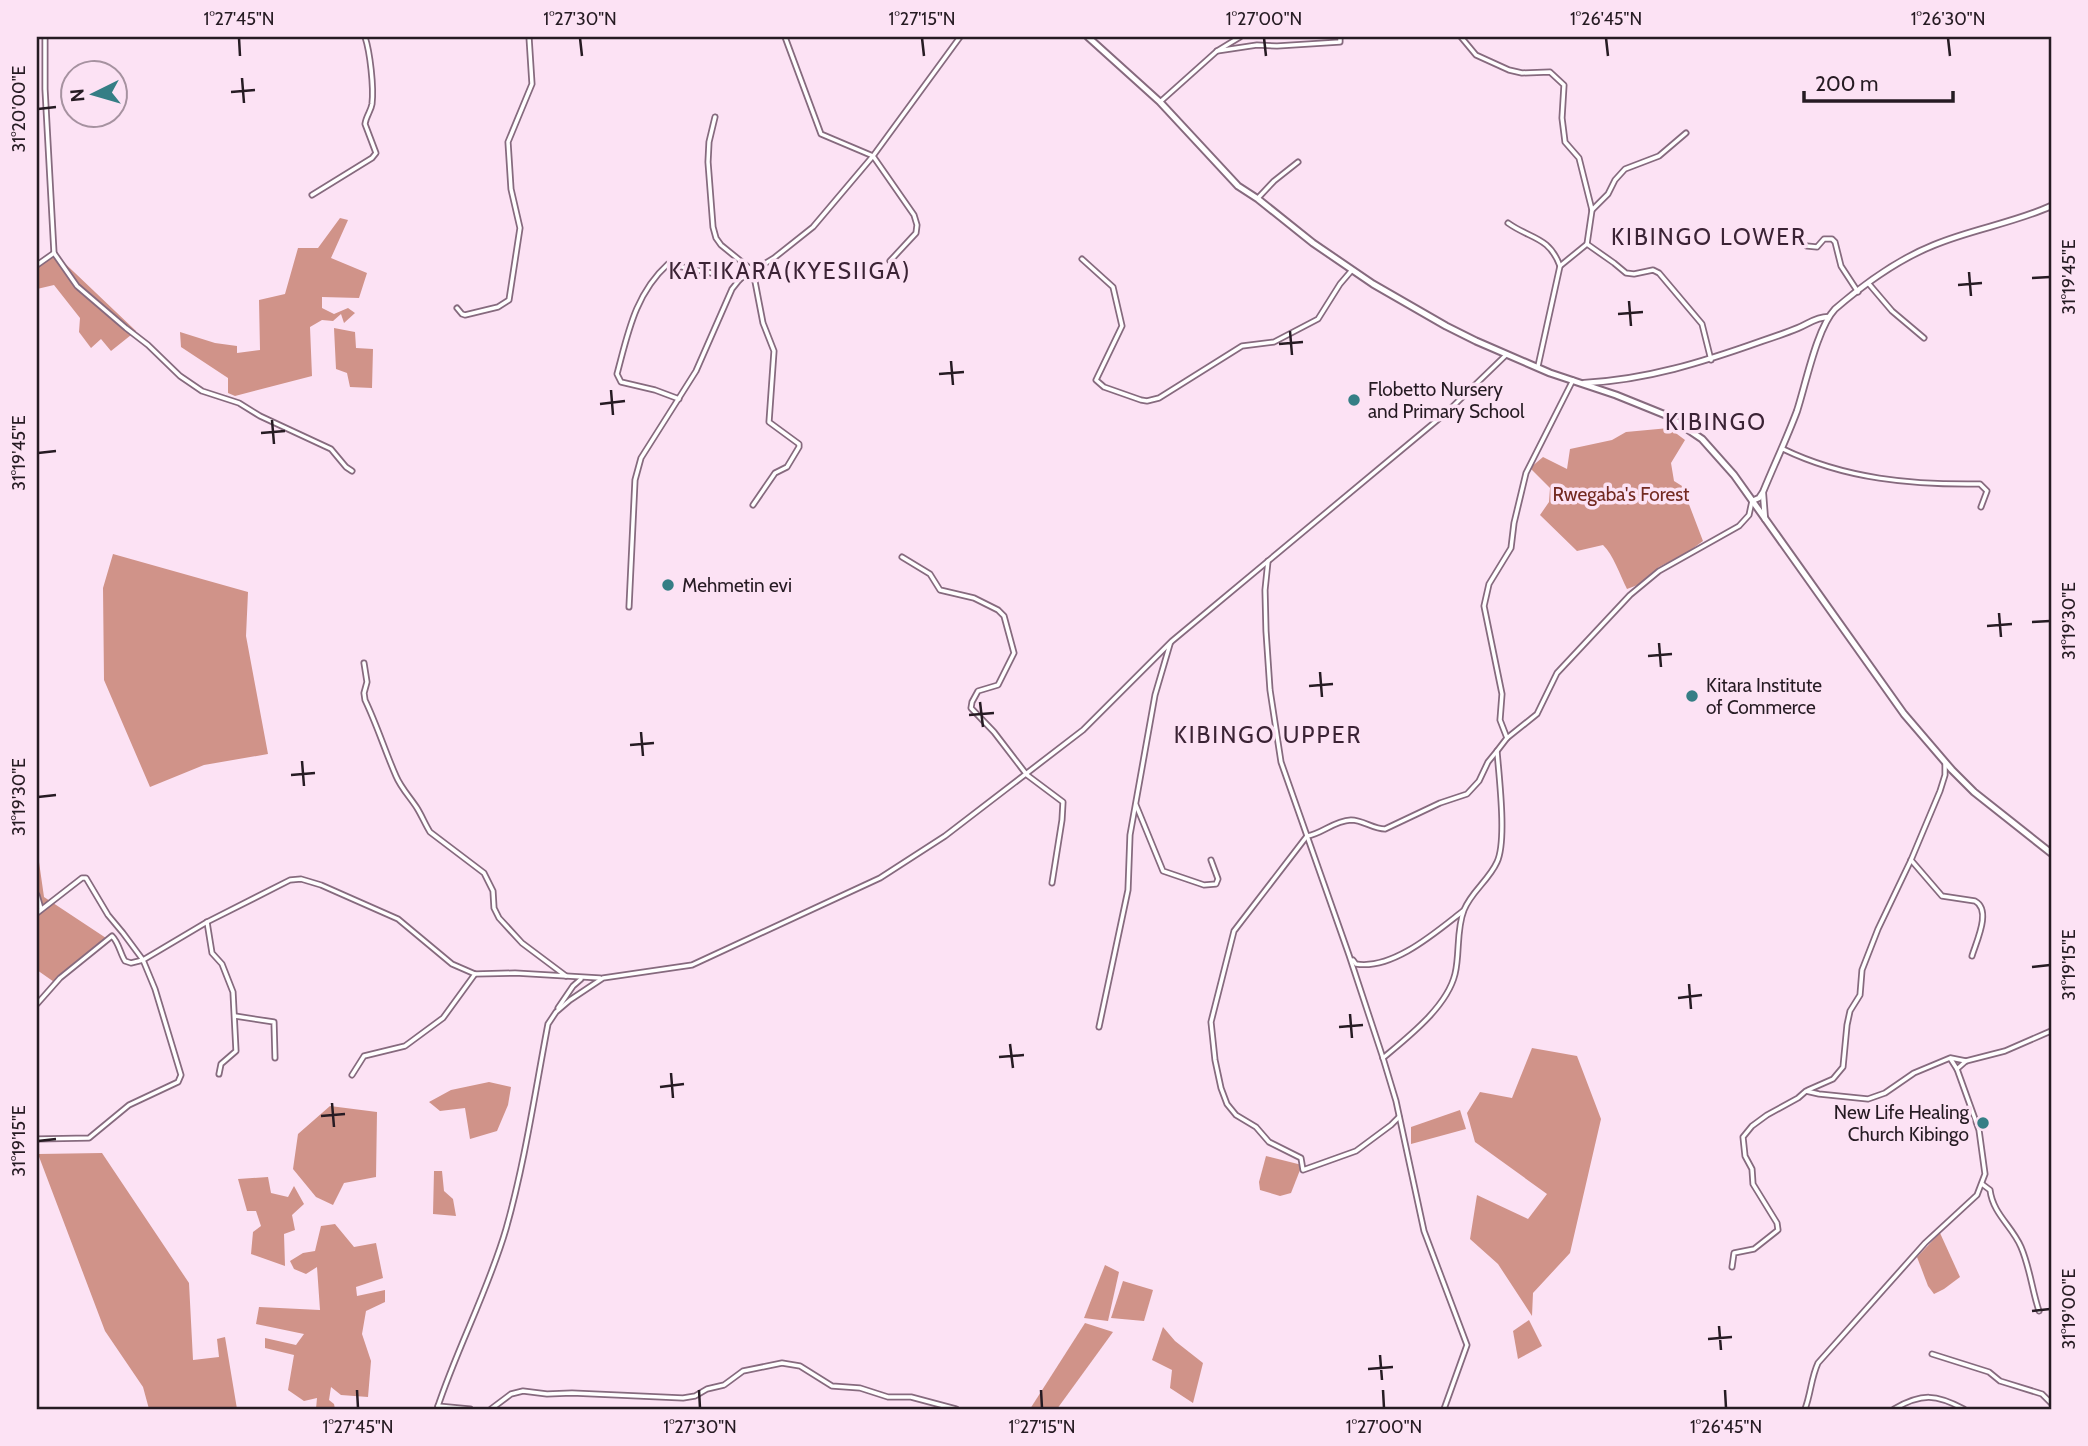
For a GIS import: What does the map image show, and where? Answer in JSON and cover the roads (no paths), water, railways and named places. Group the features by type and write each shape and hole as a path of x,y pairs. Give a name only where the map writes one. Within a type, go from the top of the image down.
{"main road":[{"path":"1088,37 1160,102 1238,186 1373,284 1446,326 1506,355 1645,406 1685,426 1702,439 1718,455 1752,501 1903,714 1975,792 2051,853"}],"street":[{"path":"45,37 45,89 54,253 78,286 180,376 202,391 239,403 260,416 331,449 345,467 352,471"},
{"path":"312,195 376,153 365,124 372,107 372,99 369,52 365,37"},
{"path":"457,308 465,315 498,307 509,300 520,228 511,189 508,142 532,84 529,37"},
{"path":"785,37 821,134 873,156 914,215 916,233 890,261"},
{"path":"629,607 637,469 641,458 696,371 732,289 740,279 774,258 813,227 873,156 960,37"},
{"path":"1160,102 1217,51 1240,37"},
{"path":"1217,51 1257,45 1340,42 1340,37"},
{"path":"1461,37 1476,55 1497,65 1518,72 1554,73 1562,82 1564,142 1579,158 1592,210 1587,244 1560,266"},
{"path":"715,117 708,162 713,227 721,245 753,271 763,323 774,351 769,422 797,442 799,447 786,467 775,472 753,505"},
{"path":"1592,210 1608,194 1625,169 1659,156 1686,133"},
{"path":"1258,199 1274,181 1298,162"},
{"path":"1399,1117 1351,1153 1303,1170 1301,1158 1269,1142 1256,1128 1236,1115 1224,1099 1215,1060 1211,1022 1232,935 1250,909 1307,836 1347,820 1385,830 1471,791 1507,738 1537,714 1557,673 1630,595 1659,571 1739,526 1749,515 1752,501 1759,498 1763,492 1783,449 1828,317 1843,302 1894,267 1933,245 2051,206"},
{"path":"1508,223 1546,244 1554,252 1560,266 1538,366"},
{"path":"1807,246 1817,247 1824,239 1832,239 1841,266 1858,292"},
{"path":"1587,244 1626,273 1653,270 1659,273 1700,321 1711,359"},
{"path":"37,265 54,253"},
{"path":"1082,259 1113,287 1122,326 1096,380 1104,387 1147,401 1160,398 1242,346 1274,342 1318,320 1352,270"},
{"path":"679,399 621,382 618,378 636,306 668,264 740,279"},
{"path":"1869,284 1892,311 1924,338"},
{"path":"1582,383 1637,378 1711,359 1801,327 1821,317 1828,317"},
{"path":"37,1004 60,978 112,936 118,942 125,961 131,963 143,960 206,922 279,885 301,879 398,919 452,964 475,974 516,973 603,978 692,965 880,878 946,836 1083,730 1172,641 1447,412 1506,355"},
{"path":"1507,738 1499,715 1502,694 1484,598 1489,584 1511,548 1516,511 1529,465 1573,380"},
{"path":"1783,449 1815,463 1870,477 1914,483 1980,484 1987,491 1981,507"},
{"path":"1763,492 1765,520"},
{"path":"902,556 930,574 940,590 974,598 998,610 1003,616 1014,649 1013,656 998,685 978,691 971,708 994,732 1027,775 1063,802 1052,883"},
{"path":"1268,560 1265,590 1270,690 1283,769 1383,1058 1424,1231 1467,1345 1444,1409"},
{"path":"1098,1027 1129,880 1130,835 1158,679 1172,641"},
{"path":"364,663 367,682 365,700 399,782 426,825 438,838 485,873 493,891 494,908 499,918 522,943 568,977"},
{"path":"1349,955 1356,964 1371,965 1388,961 1464,911 1496,866 1501,852 1497,751"},
{"path":"1732,1266 1734,1253 1754,1249 1778,1230 1777,1223 1753,1184 1752,1169 1745,1156 1743,1137 1767,1115 1806,1091 1833,1079 1843,1067 1847,1026 1850,1011 1860,995 1862,970 1878,929 1912,860 1945,775 1944,761"},
{"path":"1135,803 1163,871 1204,885 1216,884 1219,879 1211,860"},
{"path":"1912,860 1942,896 1975,901 1982,907 1981,927 1972,956"},
{"path":"37,1139 89,1138 129,1105 161,1091 180,1080 181,1075 155,989 143,960 108,915 86,878 82,878 39,911"},
{"path":"37,895 39,911"},
{"path":"1383,1058 1443,1000 1455,974 1464,911"},
{"path":"206,922 212,953 222,964 232,987 235,1016 236,1051 221,1063 219,1074"},
{"path":"352,1075 364,1056 405,1046 443,1018 475,974"},
{"path":"470,1409 437,1407 491,1273 505,1230 516,1191 548,1024 566,995 582,977"},
{"path":"556,1012 603,978"},
{"path":"235,1016 274,1022 275,1058"},
{"path":"1806,1091 1868,1099 1885,1093 1914,1073 1950,1058 1966,1061 2005,1051 2051,1031"},
{"path":"1805,1409 1812,1391 1812,1376 1818,1363 1925,1242 1977,1195 1982,1184 1985,1174 1979,1130 1957,1069 1950,1058"},
{"path":"1957,1069 1966,1061"},
{"path":"1982,1184 1990,1190 1994,1209 2021,1245 2039,1311"},
{"path":"1932,1354 1989,1372 2000,1381 2042,1394 2051,1403"},
{"path":"491,1409 511,1394 523,1391 683,1398 724,1385 743,1371 782,1363 800,1366 832,1386 860,1388 888,1396 911,1397 956,1409"},
{"path":"1894,1409 1915,1398 1928,1397 1946,1399 1964,1409"}],"place":[{"name":"Flobetto Nursery and Primary School","path":"1354,400"},
{"name":"Mehmetin evi","path":"668,585"},
{"name":"Kitara Institute of Commerce","path":"1692,696"},
{"name":"New Life Healing Church Kibingo","path":"1983,1123"}],"district":[{"name":"KIBINGO LOWER","path":"1709,237"},
{"name":"KATIKARA(KYESIIGA)","path":"790,271"},
{"name":"KIBINGO","path":"1716,422"},
{"name":"KIBINGO UPPER","path":"1268,735"}],"park label":[{"name":"Rwegaba's Forest","path":"1621,494"}]}
